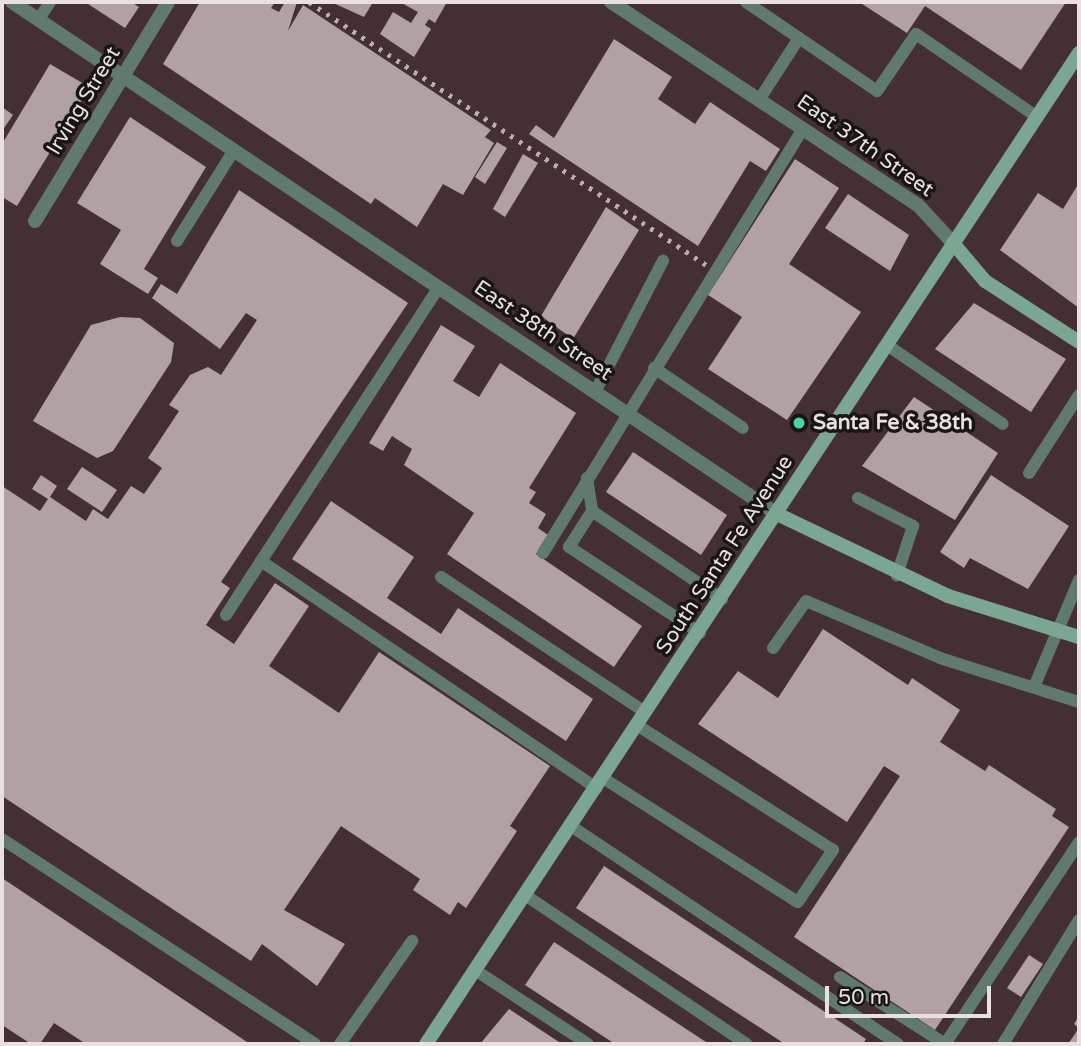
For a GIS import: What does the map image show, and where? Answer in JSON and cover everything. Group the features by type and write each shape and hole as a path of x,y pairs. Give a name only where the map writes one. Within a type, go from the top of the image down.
{"main road":[{"name":"South Santa Fe Avenue","path":"426,1044 700,633 1079,53"},
{"name":"East 37th Street","path":"953,243 985,281 1079,342"},
{"name":"East 38th Street","path":"777,514 897,575 1053,630 1079,636"}],"street":[{"name":"East 38th Street","path":"12,2 777,514"},
{"name":"Irving Street","path":"35,221 169,2"},
{"name":"East 37th Street","path":"611,2 918,205 953,243"}],"lane":[{"path":"39,19 50,2"},
{"path":"746,2 877,91 916,34 1037,117"},
{"path":"759,100 799,38"},
{"path":"543,553 626,413 803,129"},
{"path":"177,241 234,150"},
{"path":"595,392 663,261"},
{"path":"226,615 439,287"},
{"path":"887,345 1003,424"},
{"path":"654,368 743,428"},
{"path":"1029,473 1079,395"},
{"path":"587,478 592,512 569,548 700,633"},
{"path":"858,498 913,526 897,575"},
{"path":"592,512 722,599"},
{"path":"261,561 376,641 599,783 798,901 833,850 637,725"},
{"path":"440,576 645,712"},
{"path":"1034,687 1053,630 1079,579"},
{"path":"773,648 806,601 940,658 1079,702"},
{"path":"571,826 898,1044"},
{"path":"2,839 315,1044"},
{"path":"840,977 945,1044 1079,842"},
{"path":"525,895 747,1044"},
{"path":"1003,1044 1079,920"},
{"path":"340,1044 412,941"},
{"path":"475,970 588,1044"}],"shaded area":[{"path":"2,2 1079,2 1079,1044 2,1044"}],"building":[{"path":"85,2 131,2 139,7 125,28"},
{"path":"200,2 275,2 271,8 279,12 285,2 297,2 288,31 303,5 491,130 485,137 494,143 463,195 443,184 417,227 375,198 371,204 163,64"},
{"path":"331,2 373,2 364,17"},
{"path":"400,2 447,2 435,23 429,19 425,25 431,29 414,57 380,34 393,12 411,23 418,12"},
{"path":"859,2 1066,2 1021,70 925,6 907,33"},
{"path":"614,39 672,77 658,99 695,124 710,102 780,149 766,171 750,161 698,246 529,134 536,125 554,138"},
{"path":"50,64 84,84 86,93 17,206 2,197 2,144"},
{"path":"2,107 13,115 2,131"},
{"path":"130,117 206,167 144,269 158,278 148,294 100,264 121,230 77,203"},
{"path":"497,142 507,148 485,184 475,177"},
{"path":"523,154 538,163 505,217 493,209"},
{"path":"795,159 839,188 789,264 861,312 787,420 708,369 742,317 708,295"},
{"path":"1079,183 1079,308 1000,250 1038,193 1063,209"},
{"path":"239,190 408,303 221,582 230,588 206,625 234,644 275,583 309,606 269,666 339,713 379,652 550,766 510,826 517,831 466,908 458,902 450,915 413,890 420,879 341,826 284,910 345,944 317,986 262,944 251,961 2,796 2,486 40,511 48,499 32,489 41,475 57,486 50,497 86,521 93,509 108,519 131,486 144,494 162,468 148,458 179,411 169,405 190,375 208,367 221,375 257,320 246,313 220,349 152,298 161,284 177,294"},
{"path":"848,194 909,235 890,271 825,228"},
{"path":"606,207 639,230 573,339 541,316"},
{"path":"974,303 1066,359 1031,412 935,349"},
{"path":"120,317 140,318 174,343 171,362 113,451 97,458 33,421 91,325"},
{"path":"441,325 475,346 453,381 479,397 500,363 576,413 529,488 536,492 529,503 546,514 538,528 548,535 536,554 642,626 614,667 447,554 474,513 404,465 412,449 392,436 383,451 369,443"},
{"path":"914,397 998,453 955,520 862,466"},
{"path":"633,452 727,515 701,555 606,492"},
{"path":"82,467 117,490 102,512 67,489"},
{"path":"991,475 1069,526 1028,589 970,558 964,568 940,552"},
{"path":"331,501 414,557 387,598 441,634 458,608 593,699 566,741 292,559"},
{"path":"823,629 908,685 912,678 960,710 940,742 985,771 989,765 1056,809 1052,816 1069,827 935,1030 794,937 900,776 884,766 847,822 698,724 738,671 778,698"},
{"path":"604,866 866,1039 863,1044 785,1044 576,908"},
{"path":"2,878 250,1044 86,1044 54,1023 40,1044 31,1044 2,1025"},
{"path":"554,942 709,1044 615,1044 525,985"},
{"path":"1029,955 1043,964 1021,997 1007,988"},
{"path":"509,1009 562,1044 480,1044"},
{"path":"1079,1028 1079,1044 1068,1044"}],"railway":[{"path":"309,2 706,265"}],"place":[{"name":"Santa Fe & 38th","path":"799,423"}]}
